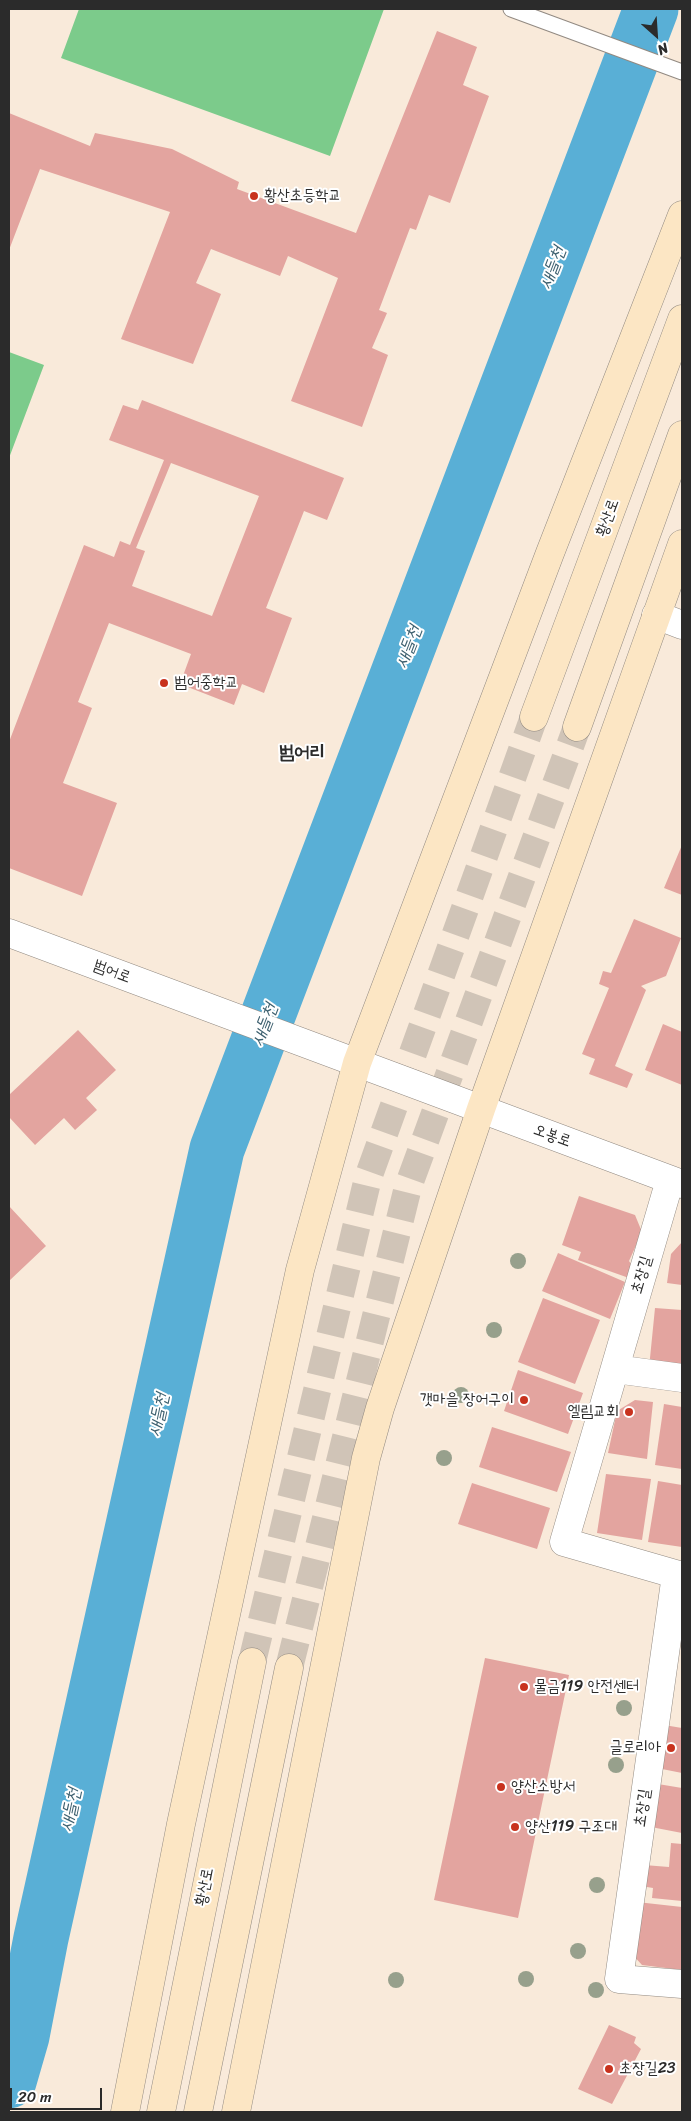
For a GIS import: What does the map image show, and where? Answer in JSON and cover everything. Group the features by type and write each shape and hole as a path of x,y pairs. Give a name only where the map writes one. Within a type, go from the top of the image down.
{"main road":[{"path":"126,2112 181,1824 300,1270 357,1063 554,544 682,215"},
{"name":"황산로","path":"534,717 682,320"},
{"path":"577,727 682,435"},
{"path":"236,2112 366,1458 380,1408 481,1109 682,544"},
{"name":"황산로","path":"161,2112 252,1662"},
{"path":"198,2112 289,1668"}],"street":[{"path":"656,615 682,625"},
{"name":"범어로","path":"9,933 357,1063"},
{"name":"오봉로","path":"357,1063 676,1182"},
{"name":"초장길","path":"676,1182 615,1369 564,1542 679,1575 619,1978 682,1984"},
{"path":"615,1369 682,1378"}],"lane":[{"path":"511,9 682,72"}],"green space":[{"path":"79,9 384,9 330,156 61,58"},
{"path":"9,352 44,365 9,458"}],"building":[{"path":"437,31 477,47 463,85 489,96 450,203 429,195 416,230 410,228 379,310 387,313 372,348 388,355 362,427 291,401 338,278 288,256 280,276 211,249 196,283 221,294 193,364 121,339 170,212 40,169 9,250 9,113 90,146 95,133 172,149 239,182 237,189 356,233"},
{"path":"142,400 344,478 327,520 304,511 266,608 292,618 264,693 242,684 234,705 180,684 191,654 109,623 78,702 92,708 63,783 117,803 82,896 9,868 9,742 84,545 114,557 120,541 130,545 164,460 109,440 123,405 138,410","holes":["171,463 259,496 212,616 132,586 145,551 136,548"]},
{"path":"682,845 682,895 664,888"},
{"path":"634,919 681,938 666,976 641,986 646,990 615,1066 633,1074 627,1088 589,1074 595,1059 582,1054 609,988 599,984 603,971 611,973"},
{"path":"663,1024 682,1032 682,1085 645,1070"},
{"path":"78,1030 116,1070 86,1098 97,1110 75,1130 64,1118 35,1145 9,1117 9,1095"},
{"path":"579,1196 635,1215 642,1232 629,1261 633,1267 629,1278 578,1260 581,1252 562,1245"},
{"path":"9,1206 46,1246 9,1281"},
{"path":"682,1242 682,1285 667,1283 671,1254"},
{"path":"558,1253 625,1282 610,1319 542,1291"},
{"path":"543,1298 600,1320 575,1384 518,1362"},
{"path":"655,1308 682,1310 682,1371 649,1368"},
{"path":"518,1370 583,1393 568,1434 504,1411"},
{"path":"635,1400 653,1402 647,1459 608,1453 617,1411"},
{"path":"664,1404 682,1407 682,1469 655,1465"},
{"path":"492,1427 571,1452 557,1492 479,1467"},
{"path":"606,1474 651,1479 642,1540 597,1533"},
{"path":"658,1481 682,1485 682,1547 648,1542"},
{"path":"472,1483 550,1508 537,1549 458,1524"},
{"name":"양산소방서","path":"485,1658 569,1675 518,1918 434,1900"},
{"name":"글로리아","path":"664,1725 682,1728 682,1773 657,1768"},
{"path":"658,1784 682,1788 682,1833 651,1827"},
{"path":"671,1843 682,1844 682,1901 652,1898 653,1888 641,1886 644,1865 669,1867"},
{"path":"637,1902 682,1907 682,1970 642,1965 631,1953"},
{"name":"초장길23","path":"609,2025 636,2037 634,2043 641,2049 612,2104 578,2089"}],"waterway":[{"name":"새들천","path":"9,2081 22,2036 41,1938 217,1149 651,9"}],"tunnel":[{"path":"252,1662 368,1178 534,717"},
{"path":"289,1668 408,1187 577,727"}],"place":[{"name":"황산초등학교","path":"254,196"},
{"name":"범어중학교","path":"164,683"},
{"name":"갯마을 장어구이","path":"524,1400"},
{"name":"엘림교회","path":"629,1412"},
{"name":"물금119 안전센터","path":"524,1687"},
{"name":"글로리아","path":"671,1748"},
{"name":"양산소방서","path":"501,1787"},
{"name":"양산119 구조대","path":"515,1827"},
{"name":"초장길23","path":"609,2069"}],"district":[{"name":"범어리","path":"302,753"}]}
